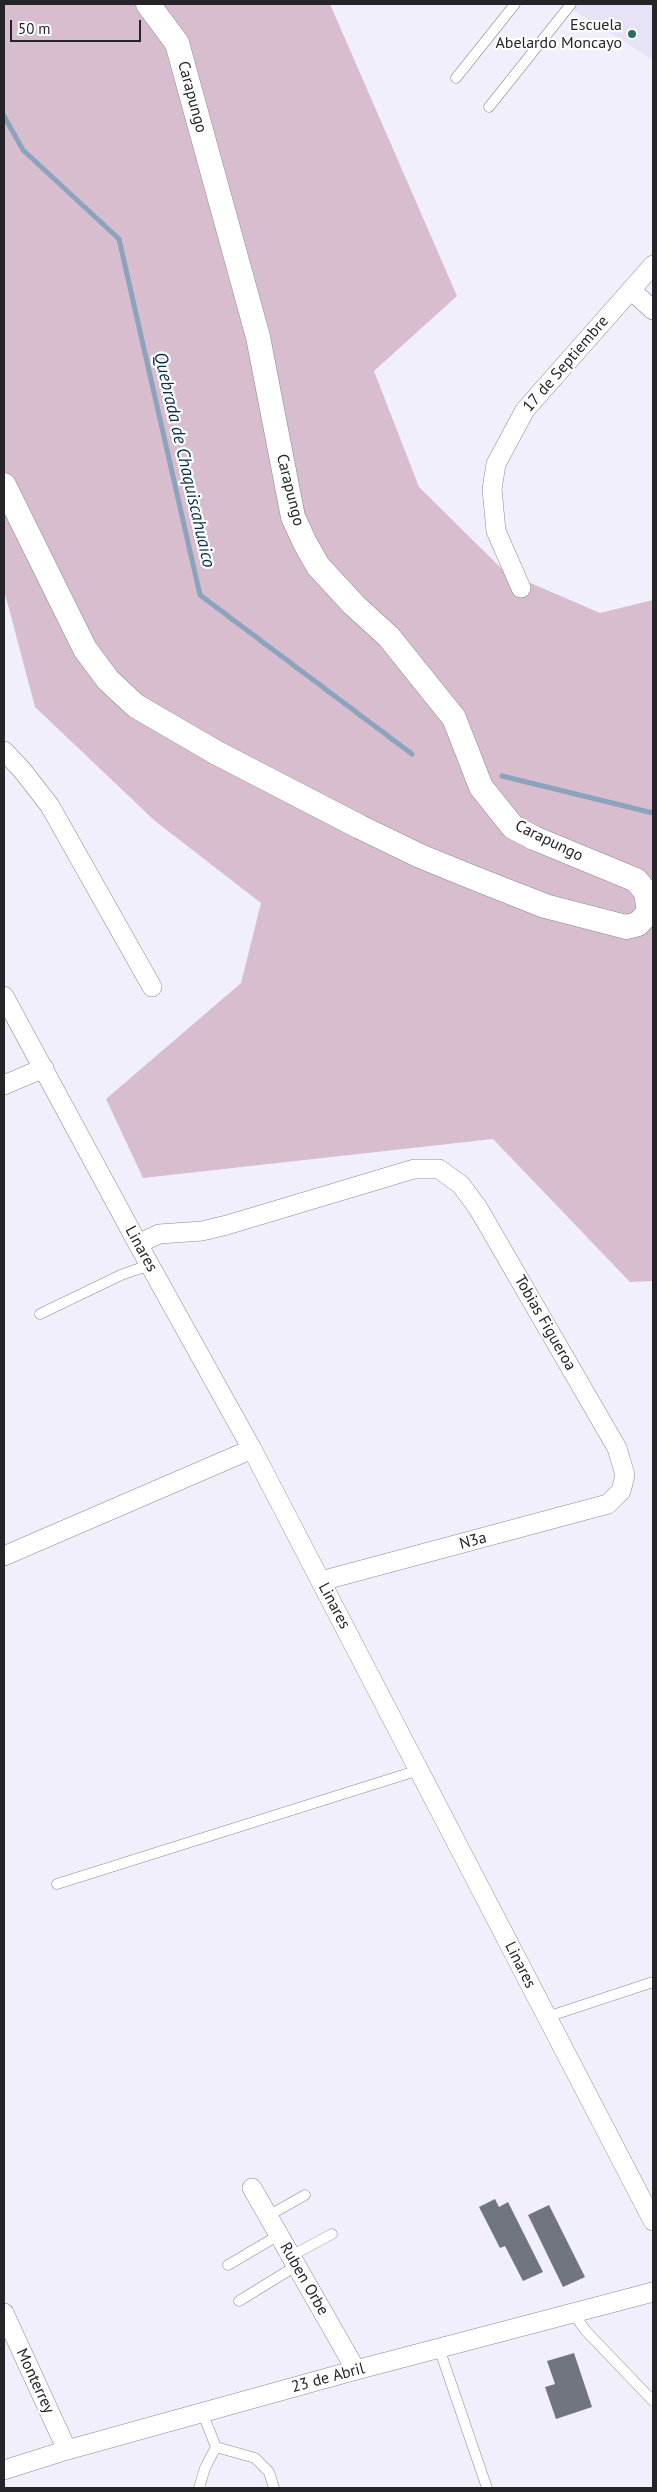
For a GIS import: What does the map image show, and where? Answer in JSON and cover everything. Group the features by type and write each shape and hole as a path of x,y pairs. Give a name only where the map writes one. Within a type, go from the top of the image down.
{"street":[{"name":"Carapungo","path":"4,485 85,649 108,680 136,706 217,753 360,827 420,856 474,878 545,906 626,927 638,924 649,912 646,892 636,880 534,838 513,826 482,787 454,718 389,637 354,605 318,566 293,517 258,337 177,43 148,4"},
{"name":"17 de Septiembre","path":"521,588 496,531 492,490 496,464 525,410 653,264"},
{"path":"631,290 653,310"},
{"path":"4,751 22,770 50,806 152,987"},
{"name":"Linares","path":"4,996 149,1265 252,1449 653,2221"},
{"path":"4,1085 44,1068"},
{"name":"Tobias Figueroa","path":"138,1244 159,1234 202,1231 227,1225 414,1169 439,1169 461,1185 478,1208 617,1448 624,1475 621,1491"},
{"path":"4,1556 252,1449"},
{"name":"N3a","path":"321,1581 580,1513 608,1504 621,1491"},
{"name":"Ruben Orbe","path":"252,2188 356,2370"},
{"name":"23 de Abril","path":"4,2470 202,2412 653,2292"},
{"name":"Monterrey","path":"4,2313 67,2450"}],"lane":[{"path":"456,78 515,4"},
{"path":"489,107 571,4"},
{"path":"40,1314 121,1275 149,1265"},
{"path":"57,1884 419,1770"},
{"path":"547,2016 653,1982"},
{"path":"268,2216 305,2195"},
{"path":"239,2300 332,2234"},
{"path":"228,2266 279,2235"},
{"path":"574,2313 586,2331 653,2400"},
{"path":"439,2348 487,2488"},
{"path":"199,2488 205,2468 216,2447 202,2412"},
{"path":"216,2447 255,2458 269,2472 274,2488"}],"shaded area":[{"path":"4,4 330,4 457,296 374,371 419,487 505,572 600,613 653,600 653,1281 630,1282 493,1139 143,1178 106,1099 241,983 261,903 155,821 35,707 4,590"},
{"name":"Escuela Abelardo Moncayo","path":"573,4 653,4 653,60 570,8"}],"building":[{"path":"495,2199 499,2207 508,2202 543,2272 523,2281 505,2246 500,2248 479,2207"},
{"path":"549,2205 585,2277 563,2287 528,2215"},
{"path":"574,2353 592,2407 556,2419 545,2387 555,2384 547,2361"}],"waterway":[{"name":"Quebrada de Chaquiscahuaico","path":"4,116 23,150 119,239 200,595 412,754"},
{"name":"Quebrada de Chaquiscahuaico","path":"502,776 653,813"}],"place":[{"name":"Escuela Abelardo Moncayo","path":"632,34"}]}
